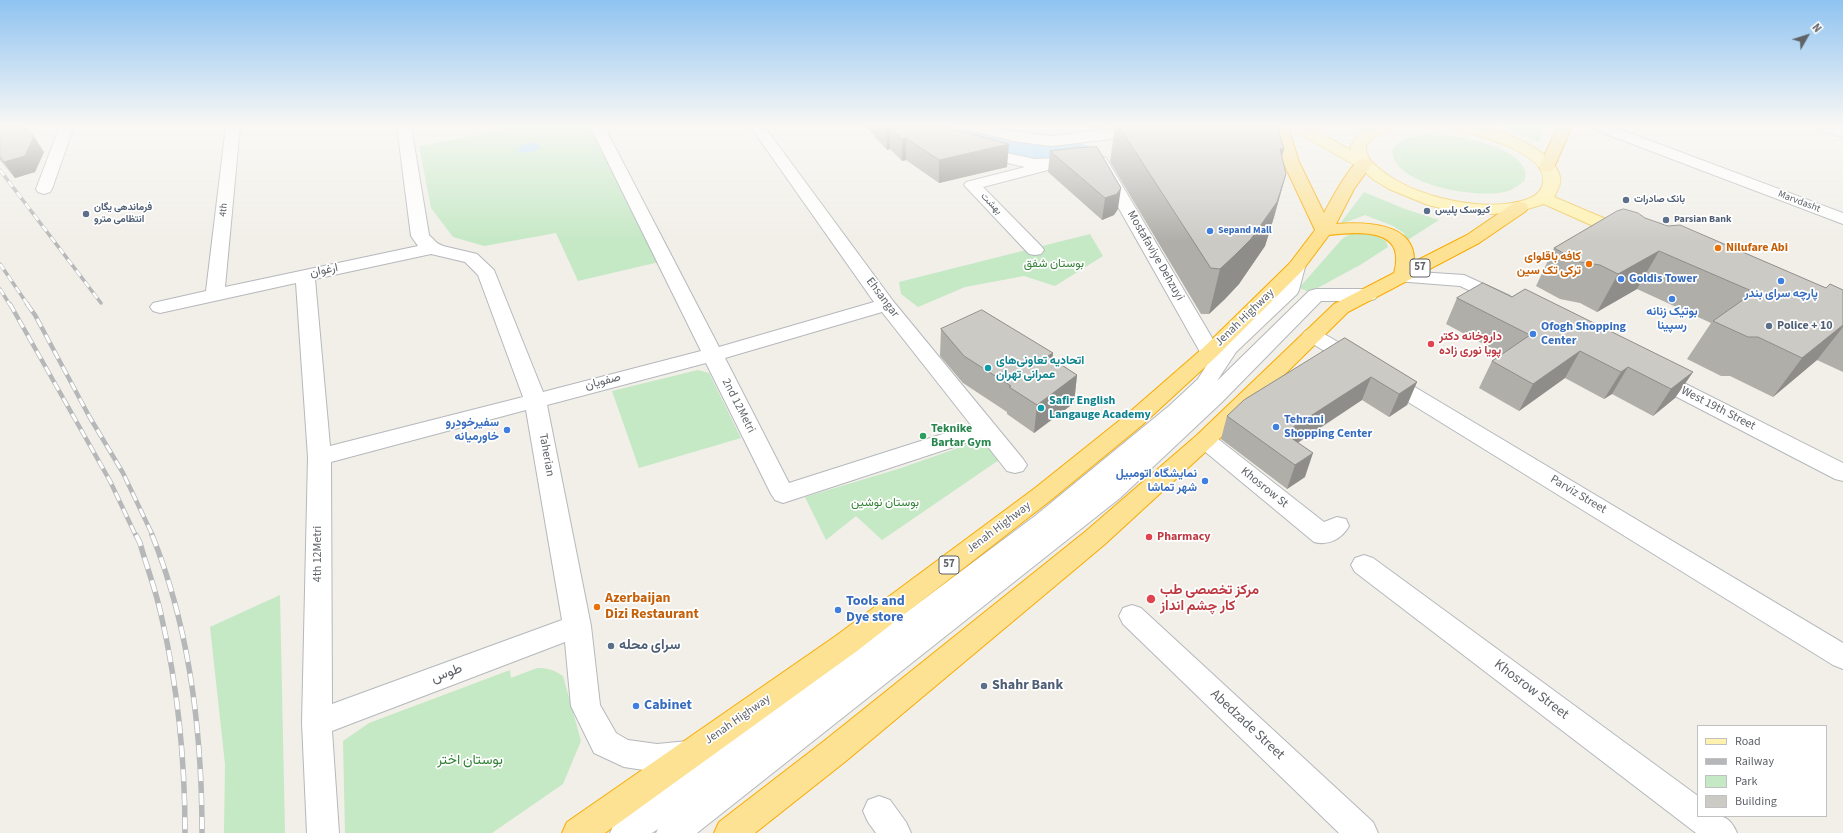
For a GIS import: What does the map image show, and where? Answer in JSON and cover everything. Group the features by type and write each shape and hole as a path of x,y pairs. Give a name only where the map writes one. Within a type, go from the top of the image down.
{"highway":[{"path":"1292,165 1324,230 1368,228 1382,231 1396,239 1404,248 1405,258 1403,277"},
{"name":"Jenah Highway","path":"578,833 847,643 1043,494 1133,421 1210,352 1296,267 1324,230 1346,188 1363,165"},
{"name":"57","path":"730,833 835,751 1095,538 1205,440 1341,308 1403,277 1473,239 1520,207"}],"main road":[{"path":"1365,165 1377,176 1397,188 1436,202 1480,209 1520,207 1543,198 1553,184 1551,173 1545,165"},
{"path":"1543,198 1645,242"}],"street":[{"path":"44,189 53,165"},
{"name":"4th","path":"215,294 229,165"},
{"path":"410,165 420,236 424,243 432,248"},
{"name":"2nd 12Metri","path":"617,165 783,494 986,428"},
{"name":"Ehsangar","path":"785,165 886,305 1015,464"},
{"name":"بهشت","path":"1035,250 972,185 1052,165"},
{"name":"Mostafaviye Dehzuyi","path":"1102,165 1210,352"},
{"name":"Marvdasht","path":"1700,165 1843,219"},
{"name":"ارغوان","path":"160,307 432,248"},
{"name":"Taherian","path":"432,248 472,259 487,274 536,399 577,626 586,706 605,743 624,753 657,758 688,755"},
{"path":"626,833 925,613 1044,522 1177,411 1205,384 1228,348 1290,290 1296,267"},
{"name":"4th 12Metri","path":"305,275 319,456 317,723 323,833"},
{"path":"1403,277 1464,281 1519,309"},
{"path":"672,833 1112,492 1214,397 1316,295 1368,294"},
{"name":"صفویان","path":"319,456 712,355 886,305"},
{"name":"Parviz Street","path":"1312,335 1477,433 1843,657"},
{"name":"West 19th Street","path":"1640,370 1843,474"},
{"name":"Khosrow St","path":"1205,440 1330,531"},
{"name":"Khosrow Street","path":"1364,565 1697,815"},
{"name":"Abedzade Street","path":"1132,616 1362,833"},
{"name":"طوس","path":"317,723 577,626"},
{"name":"Khosrow Street","path":"1699,817 1721,833"}],"green space":[{"path":"423,165 609,165 659,262 578,281 556,233 484,246 453,237 431,208"},
{"path":"1398,165 1522,165 1525,170 1525,180 1515,188 1504,192 1461,192 1427,183 1413,177 1401,169"},
{"path":"1364,192 1405,209 1439,220 1406,241 1404,233 1393,226 1365,215 1339,225"},
{"path":"1355,231 1373,234 1386,241 1388,247 1360,265 1310,292 1299,288 1342,239"},
{"name":"بوستان شفق","path":"1090,234 1103,256 1055,286 1024,276 965,287 918,307 901,294 899,282"},
{"path":"698,370 709,373 741,438 639,468 612,391"},
{"name":"بوستان نوشین","path":"981,440 999,460 882,540 856,516 826,540 805,497 898,469"},
{"path":"280,595 285,833 224,833 225,764 210,627"},
{"name":"بوستان اختر","path":"537,668 551,670 563,676 581,741 563,784 492,833 345,833 343,741 369,723 510,670 511,678"}],"building":[{"path":"1066,165 1107,165 1121,188 1117,194 1105,198"},
{"path":"1144,165 1284,165 1286,174 1277,202 1251,239 1220,269 1211,268"},
{"path":"1624,209 1638,213 1645,218 1668,226 1680,225 1826,288 1830,284 1843,290 1843,325 1802,358 1758,337 1748,337 1713,321 1754,292 1659,251 1618,274 1600,265 1580,262 1554,248 1617,211"},
{"path":"1483,283 1512,297 1525,289 1693,372 1671,389 1628,367 1621,372 1580,351 1533,384 1492,361 1530,335 1457,298"},
{"path":"982,310 1053,353 1048,356 1077,375 1037,405 1009,387 1011,386 964,356 941,329"},
{"path":"1345,338 1417,382 1399,394 1371,377 1284,433 1313,453 1295,465 1227,416 1244,400"}],"railway":[{"path":"0,170 101,303"},
{"path":"0,264 28,305"},
{"path":"0,289 10,305"},
{"path":"10,304 110,481 136,536"},
{"path":"27,304 35,315 89,416 123,473 153,536"},
{"path":"136,535 140,543 160,609 168,645 180,725 184,779 185,833"},
{"path":"152,535 165,570 185,644 200,757 202,833"}],"place":[{"name":"بانک صادرات","path":"1626,200"},
{"name":"کیوسک پلیس","path":"1427,211"},
{"name":"فرماندهی یگان انتظامی مترو","path":"86,214"},
{"name":"Parsian Bank","path":"1666,220"},
{"name":"Sepand Mall","path":"1210,231"},
{"name":"Nilufare Abi","path":"1718,248"},
{"name":"کافه باقلوای ترکی تک سین","path":"1589,264"},
{"name":"Goldis Tower","path":"1621,279"},
{"name":"پارچه سرای بندر","path":"1781,281"},
{"name":"بوتیک زنانه رسپینا","path":"1672,299"},
{"name":"Police + 10","path":"1769,326"},
{"name":"Ofogh Shopping Center","path":"1533,334"},
{"name":"داروخانه دکتر پویا نوری زاده","path":"1431,344"},
{"name":"اتحادیه تعاونی‌های عمرانی تهران","path":"988,368"},
{"name":"Safir English Langauge Academy","path":"1041,408"},
{"name":"Tehrani Shopping Center","path":"1276,427"},
{"name":"سفیرخودرو خاورمیانه","path":"507,430"},
{"name":"Teknike Bartar Gym","path":"923,436"},
{"name":"نمایشگاه اتومبیل شهر تماشا","path":"1205,481"},
{"name":"Pharmacy","path":"1149,537"},
{"name":"مرکز تخصصی طب کار چشم انداز","path":"1151,599"},
{"name":"Azerbaijan Dizi Restaurant","path":"597,607"},
{"name":"Tools and Dye store","path":"838,610"},
{"name":"سرای محله","path":"611,646"},
{"name":"Shahr Bank","path":"984,686"},
{"name":"Cabinet","path":"636,706"}]}
